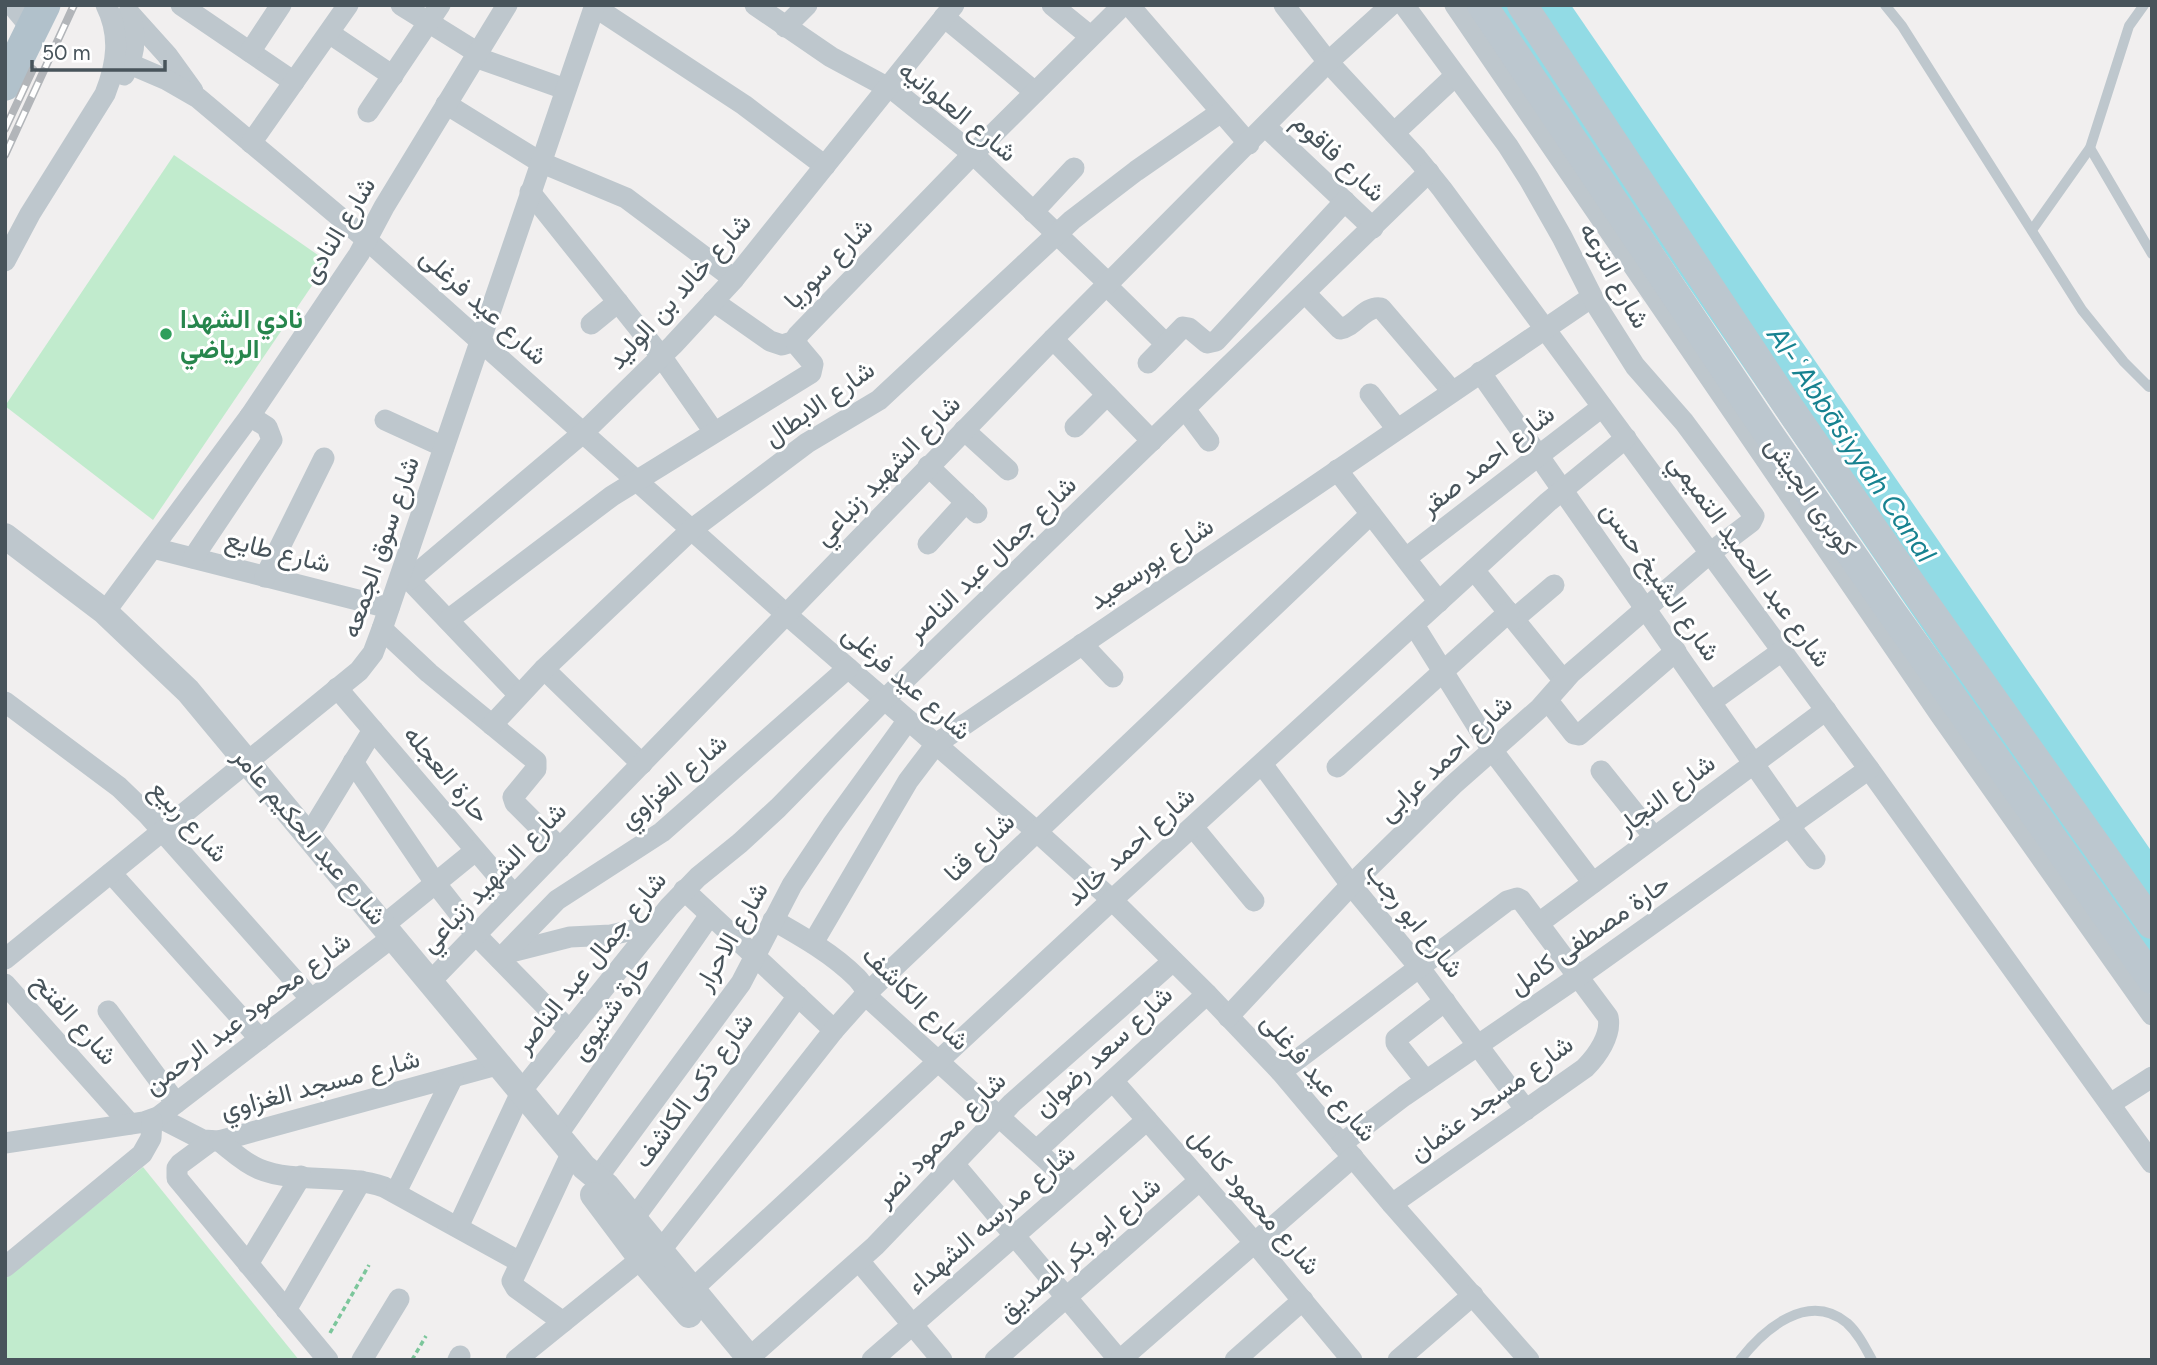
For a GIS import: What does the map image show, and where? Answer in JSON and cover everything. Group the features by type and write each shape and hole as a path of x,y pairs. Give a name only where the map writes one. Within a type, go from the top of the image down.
{"main road":[{"name":"كوبرى الجيش","path":"1482,5 1795,472 2152,979"},
{"name":"كوبرى الجيش","path":"1522,5 1804,429 2152,924"},
{"path":"5,84 29,13"}],"street":[{"path":"106,5 116,30 123,61"},
{"path":"250,52 281,5"},
{"path":"251,143 348,5"},
{"path":"401,5 434,14 476,55 565,89"},
{"name":"شارع النادى","path":"105,612 250,416 367,240 384,207 507,5"},
{"name":"شارع العلوانيه","path":"755,5 843,64 887,86 973,154 1166,344"},
{"path":"785,27 807,5"},
{"path":"1052,5 1090,36"},
{"name":"شارع سوريا","path":"448,620 612,496 813,371 813,364 795,341 797,336 973,154 1123,5"},
{"path":"1129,5 1249,144"},
{"name":"شارع عبد الحميد التميمي","path":"1284,5 1328,62 1429,172 1826,710 2152,1163"},
{"name":"شارع الشهيد زنباعي","path":"431,981 1107,284 1328,62 1391,5"},
{"name":"شارع الترعه","path":"1404,5 1529,178 1592,296 1640,373 1684,422 1753,512 1751,522 1710,552"},
{"path":"1455,5 1941,716 2152,1015"},
{"path":"595,6 744,105 825,166"},
{"name":"شارع سوق الجمعه","path":"5,959 369,660 405,576 444,447 595,6"},
{"path":"190,8 294,82"},
{"path":"5,261 30,214 135,41 129,10"},
{"name":"شارع عيد فرغلى","path":"129,10 167,55 198,98"},
{"path":"949,11 1035,92"},
{"name":"شارع خالد بن الوليد","path":"405,576 584,432 662,356 734,279 949,11"},
{"path":"368,112 434,14"},
{"path":"329,33 393,76"},
{"name":"شارع عيد فرغلى","path":"123,61 165,79 198,98 367,240 1112,901 1207,994 1281,1072 1529,1360"},
{"path":"1394,133 1455,75"},
{"path":"446,104 540,162 626,198 734,279"},
{"name":"شارع الابطال","path":"492,724 518,694 691,530 807,443 879,400 1056,235 1127,177 1221,112"},
{"name":"شارع فاقوم","path":"1266,127 1373,228"},
{"path":"1033,212 1074,168"},
{"name":"شارع جمال عبد الناصر","path":"458,1227 522,1090 684,890 778,808 884,700 1429,172"},
{"path":"530,192 662,356 714,432"},
{"path":"1149,363 1181,328 1186,326 1207,343 1216,341 1345,201"},
{"path":"1305,293 1340,329 1346,328 1371,309 1381,308 1452,391"},
{"name":"شارع بورسعيد","path":"813,943 908,781 936,744 1592,296"},
{"path":"713,301 770,341 782,345 795,341"},
{"path":"591,324 618,302"},
{"path":"1053,339 1152,441"},
{"name":"شارع الشيخ حسن","path":"1480,372 1754,763 1815,859"},
{"path":"1370,394 1397,429"},
{"path":"1075,427 1107,395"},
{"name":"شارع احمد صقر","path":"1406,558 1602,407"},
{"path":"1185,409 1209,441"},
{"path":"193,558 272,440 271,431 250,416"},
{"path":"385,420 444,447"},
{"path":"964,430 1008,470"},
{"name":"شارع احمد خالد","path":"685,1296 1474,569 1563,489 1626,438"},
{"path":"265,577 324,458"},
{"path":"929,466 972,508 929,544"},
{"path":"1337,470 1439,602"},
{"name":"شارع قنا","path":"516,1360 650,1255 867,993 1371,514"},
{"name":"شارع عبد الحكيم عامر","path":"5,536 105,612 188,691 578,1157 634,1218 650,1255"},
{"name":"شارع طايع","path":"153,548 265,577 385,618"},
{"name":"شارع احمد عرابى","path":"1228,1017 1351,885 1452,785 1548,701 1564,681 1710,552"},
{"path":"1474,569 1564,681"},
{"path":"405,576 518,694"},
{"path":"1337,766 1443,672 1554,585"},
{"path":"385,618 429,673 536,761 536,769 513,797 515,803 560,848"},
{"path":"1414,625 1492,750 1592,883"},
{"path":"1082,644 1113,677"},
{"path":"1548,701 1574,734 1579,735 1676,651"},
{"path":"1711,702 1782,651"},
{"name":"شارع الغزاوي","path":"504,956 557,900 662,832 848,668"},
{"path":"544,669 642,764"},
{"name":"حارة العجله","path":"337,688 514,895"},
{"name":"شارع ربيع","path":"8,709 119,788 163,830 311,999"},
{"name":"شارع النجار","path":"1539,923 1826,710"},
{"name":"شارع الاحرار","path":"578,1157 730,998 756,957 792,885 908,720"},
{"path":"309,835 373,730"},
{"path":"353,762 436,884 476,935 504,956 570,1031"},
{"name":"شارع ابو رجب","path":"1262,764 1351,885 1419,967 1526,1110"},
{"name":"حارة مصطفى كامل","path":"1119,1360 1254,1242 1347,1151 1426,1081 1579,976 1869,769"},
{"path":"1601,771 1654,838"},
{"path":"1193,827 1254,901"},
{"name":"شارع محمود عبد الرحمن","path":"5,1143 155,1118 311,999 475,851"},
{"path":"111,873 260,1039"},
{"path":"684,890 834,1030"},
{"name":"شارع مسجد عثمان","path":"1392,1204 1592,1061 1608,1030 1608,1017 1521,900 1512,898 1419,967"},
{"name":"حارة شتيوى","path":"578,1157 710,915"},
{"name":"شارع الكاشف","path":"773,920 813,943 857,978 873,1002 1073,1184"},
{"path":"504,956 570,937 611,936 654,925"},
{"name":"شارع محمود نصر","path":"743,1359 859,1261 955,1165 998,1116 1174,961"},
{"path":"1281,1072 1419,967"},
{"name":"شارع الفتح","path":"5,984 130,1124"},
{"name":"شارع سعد رضوان","path":"1037,1150 1207,994"},
{"name":"شارع ذكى الكاشف","path":"634,1218 798,996"},
{"path":"1426,1081 1396,1044 1396,1039 1444,1001"},
{"path":"107,1010 176,1103"},
{"name":"شارع مسجد الغزاوي","path":"155,1118 203,1140 215,1141 500,1064"},
{"path":"396,1192 453,1077"},
{"path":"2110,1104 2152,1077"},
{"name":"شارع محمود كامل","path":"1113,1081 1254,1242 1352,1360"},
{"path":"5,1267 142,1154 151,1138 155,1118"},
{"name":"شارع مدرسه الشهداء","path":"872,1360 1147,1120"},
{"path":"324,1355 177,1178 180,1164 215,1141 262,1171 361,1181 396,1192 520,1262"},
{"path":"563,1322 513,1285 513,1277 578,1157"},
{"name":"شارع عبد الحكيم عامر","path":"578,1157 595,1198 743,1359"},
{"path":"955,1165 1119,1360"},
{"path":"248,1264 302,1176"},
{"name":"شارع ابو بكر الصديق","path":"995,1360 1200,1180"},
{"path":"286,1310 361,1181"},
{"path":"859,1261 942,1360"},
{"path":"1398,1360 1473,1295"},
{"path":"362,1360 399,1299"},
{"path":"1236,1360 1303,1300"}],"lane":[{"path":"1885,5 1902,26 2082,310 2124,362 2149,387 2152,384"},
{"path":"2032,230 2090,148 2129,26 2144,5"},
{"path":"2090,148 2152,254"},
{"path":"1740,1360 1765,1332 1780,1321 1796,1313 1814,1311 1831,1314 1846,1323 1858,1336 1872,1360"}],"path":[{"path":"324,1355 369,1265"},
{"path":"412,1360 426,1336"}],"green space":[{"name":"نادي الشهدا الرياضي","path":"174,155 328,262 153,520 5,406"},
{"path":"143,1167 299,1360 5,1360 5,1279"}],"water":[{"name":"Al-ʿAbbāsiyyah Canal","path":"1496,5 1571,5 2152,852 2152,965"}],"railway":[{"path":"5,155 74,5"},
{"path":"5,129 33,69"}],"place":[{"name":"نادي الشهدا الرياضي","path":"166,334"}]}
